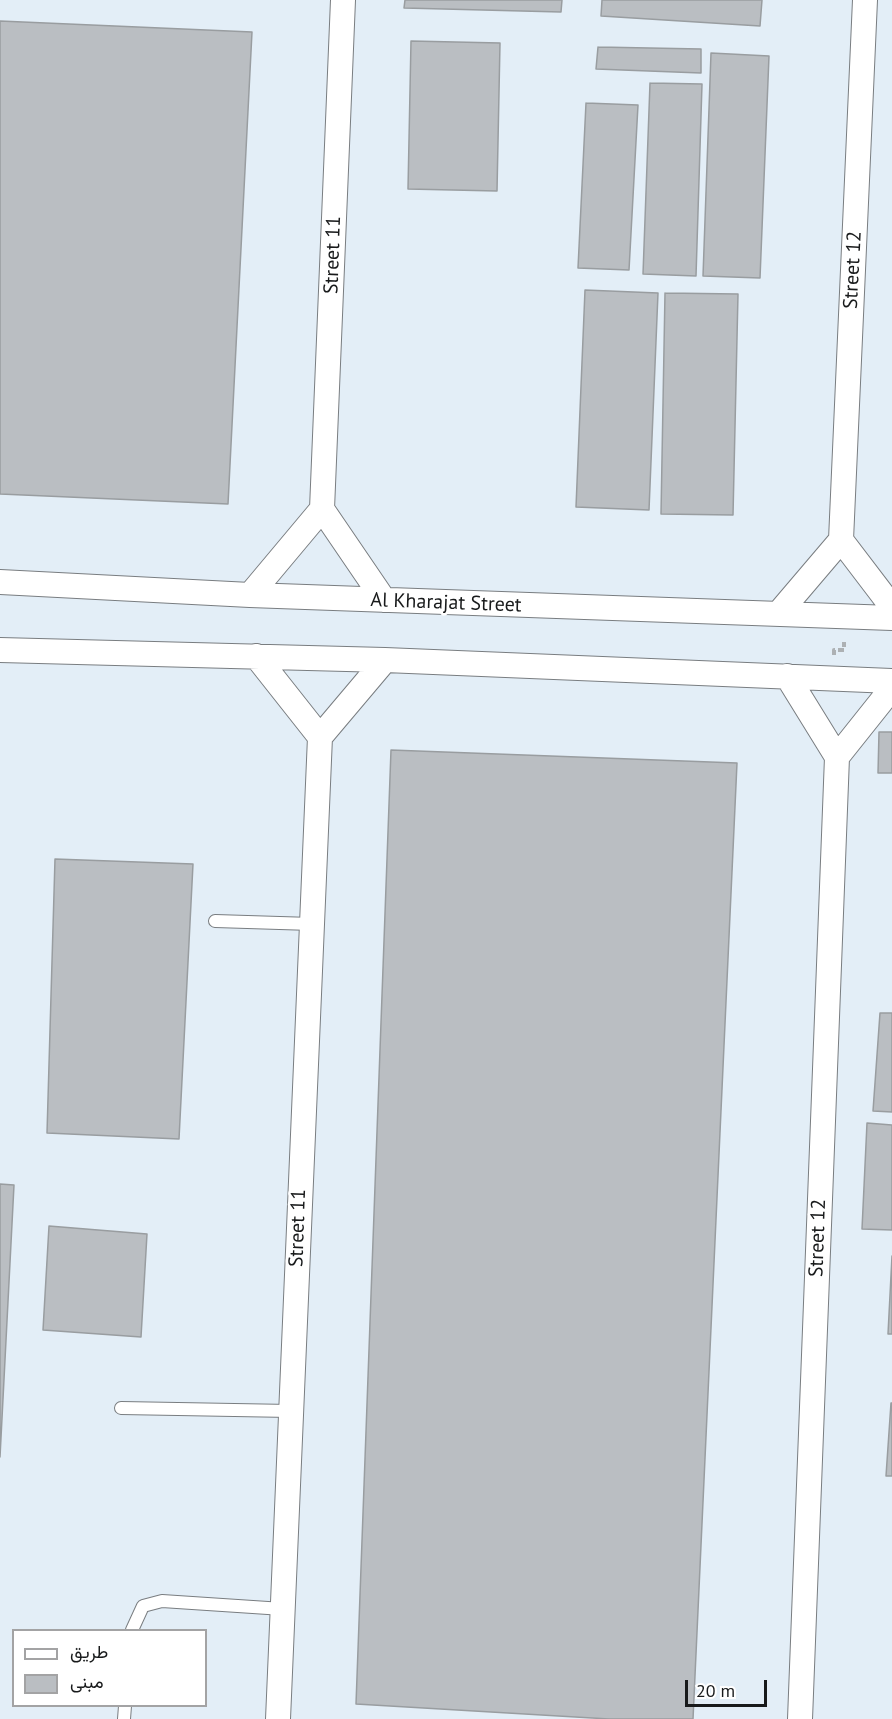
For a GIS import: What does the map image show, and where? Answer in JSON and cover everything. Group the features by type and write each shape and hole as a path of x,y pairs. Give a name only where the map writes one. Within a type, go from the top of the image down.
{"street":[{"name":"Street 11","path":"322,509 344,0"},
{"name":"Street 12","path":"841,540 865,0"},
{"path":"250,595 322,509 384,600"},
{"path":"778,614 841,540 892,607"},
{"path":"0,568 40,583"},
{"name":"Al Kharajat Street","path":"0,582 250,595 892,618"},
{"path":"0,650 385,660 892,681"},
{"path":"256,656 320,737 385,660"},
{"path":"787,676 837,757 892,688"},
{"name":"Street 11","path":"278,1719 320,737"},
{"name":"Street 12","path":"800,1719 837,757"}],"lane":[{"path":"215,921 312,924"},
{"path":"121,1408 291,1411"},
{"path":"132,1629 143,1606 162,1601 283,1609"}],"path":[{"path":"834,680 834,650 844,650 844,616"}],"shaded area":[{"path":"0,0 892,0 892,1719 0,1719"}],"building":[{"path":"405,0 562,0 561,12 404,8"},
{"path":"602,0 762,0 760,26 601,16"},
{"path":"0,21 252,32 228,504 0,494"},
{"path":"411,41 500,43 497,191 408,189"},
{"path":"598,47 701,49 701,73 596,69"},
{"path":"711,53 769,56 760,278 703,276"},
{"path":"650,83 702,84 696,276 643,274"},
{"path":"586,103 638,105 629,270 578,268"},
{"path":"585,290 658,293 649,510 576,507"},
{"path":"665,293 738,294 733,515 661,514"},
{"path":"879,732 892,732 892,773 878,773"},
{"path":"391,750 737,763 693,1719 609,1719 356,1704"},
{"path":"55,859 193,864 179,1139 47,1133"},
{"path":"880,1013 892,1013 892,1112 873,1111"},
{"path":"867,1123 892,1125 892,1230 862,1229"},
{"path":"0,1184 14,1185 0,1457"},
{"path":"49,1226 147,1234 141,1337 43,1330"},
{"path":"892,1256 892,1334 888,1334"},
{"path":"891,1403 892,1476 886,1476"}]}
